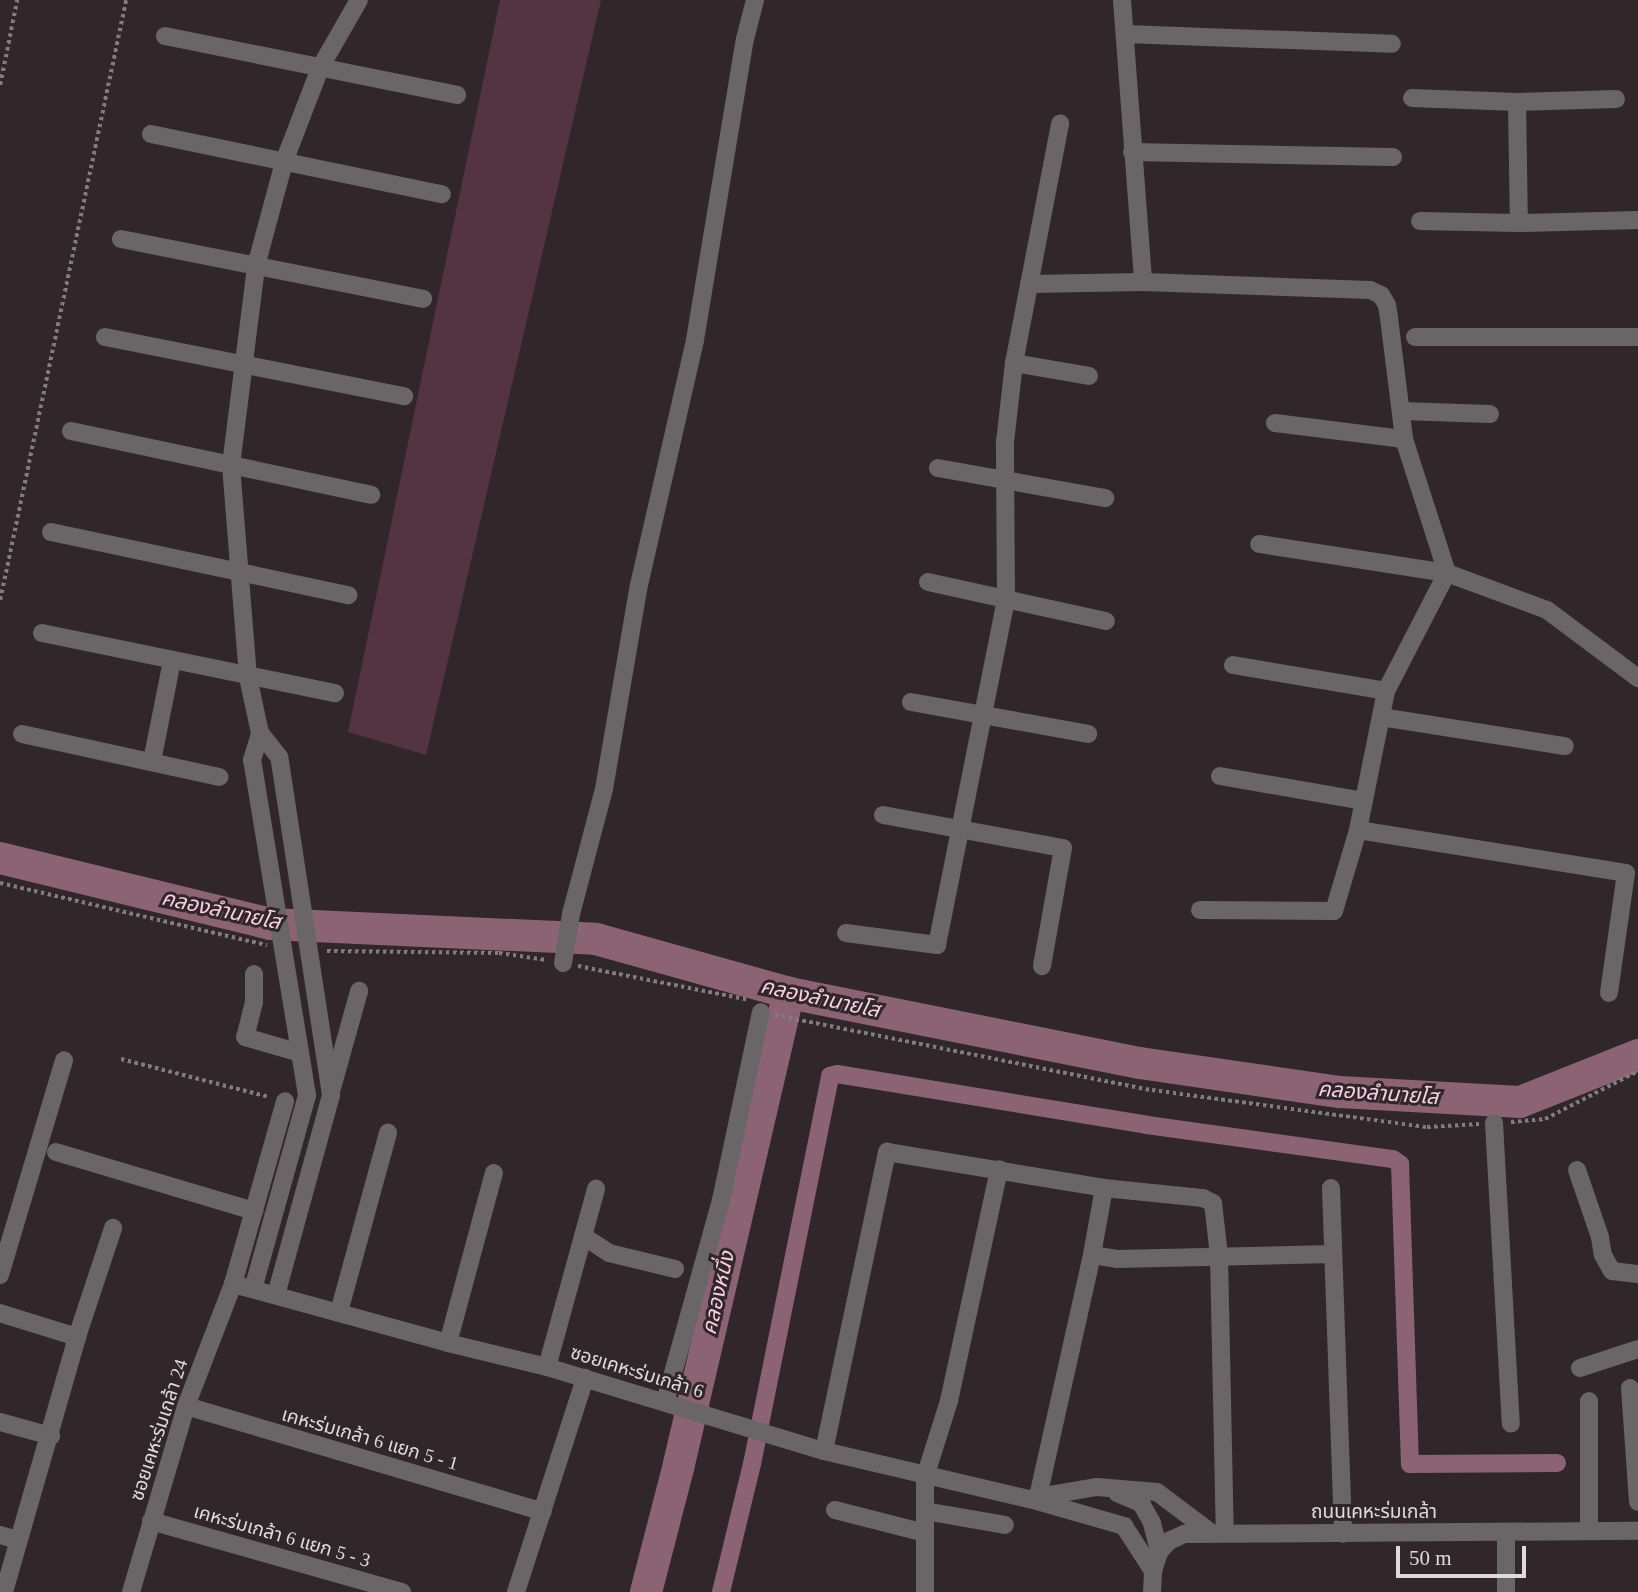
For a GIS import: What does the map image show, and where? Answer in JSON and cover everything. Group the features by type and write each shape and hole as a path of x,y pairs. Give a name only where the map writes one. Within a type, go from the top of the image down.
{"street":[{"path":"331,1095 279,757 260,733 248,677 230,465 256,266 284,162 320,68 359,0"},
{"path":"563,963 571,914 604,789 639,585 695,340 755,0"},
{"path":"1122,0 1143,282"},
{"path":"1125,34 1392,44"},
{"path":"165,36 457,95"},
{"path":"1412,98 1517,102 1616,99"},
{"path":"1517,102 1518,223"},
{"path":"846,933 937,945 1006,599 1005,442 1014,363 1060,123"},
{"path":"151,134 442,194"},
{"path":"1132,152 1392,157"},
{"path":"1420,221 1518,223 1638,220"},
{"path":"121,239 423,299"},
{"path":"1029,284 1143,282 1370,290 1381,295 1387,305 1404,439 1447,573 1386,691 1358,830 1334,911 1200,910"},
{"path":"104,337 404,396"},
{"path":"1415,337 1638,337"},
{"path":"1014,363 1089,376"},
{"path":"1402,411 1490,414"},
{"path":"1275,423 1404,439"},
{"path":"71,431 371,495"},
{"path":"937,468 1105,498"},
{"path":"51,532 348,595"},
{"path":"1259,544 1447,573 1547,610 1638,678"},
{"path":"928,582 1106,621"},
{"path":"41,633 335,693"},
{"path":"152,761 172,661"},
{"path":"1233,664 1386,691"},
{"path":"911,702 1088,734"},
{"path":"1381,717 1565,746"},
{"path":"253,1289 307,1095 253,760 260,733"},
{"path":"22,734 219,777"},
{"path":"1220,776 1363,801"},
{"path":"883,815 1063,848 1042,966"},
{"path":"1358,830 1626,873 1609,993"},
{"path":"254,974 254,1002 245,1037 300,1053"},
{"path":"276,1296 359,991"},
{"path":"671,1404 721,1200 761,1012"},
{"path":"0,1275 64,1060"},
{"path":"303,1074 326,1069"},
{"name":"ซอยเคหะร่มเกล้า 24","path":"131,1592 186,1406 233,1284 285,1101"},
{"path":"1494,1123 1511,1424"},
{"path":"339,1312 388,1133"},
{"path":"824,1451 887,1152 1104,1188 1211,1200 1219,1256 1217,1532"},
{"path":"57,1153 254,1211"},
{"path":"925,1592 925,1477 949,1401 999,1169"},
{"path":"1577,1170 1603,1255 1612,1271 1638,1274"},
{"path":"448,1343 494,1173"},
{"path":"1034,1499 1092,1255 1104,1188"},
{"path":"1331,1188 1343,1534"},
{"path":"547,1367 596,1189"},
{"path":"4,1592 51,1436 77,1337 113,1228"},
{"path":"583,1236 609,1254 675,1269"},
{"path":"1092,1255 1117,1259 1333,1254"},
{"name":"ซอยเคหะร่มเกล้า 6","path":"233,1284 547,1367 824,1451 925,1477 1034,1499 1124,1526 1153,1571"},
{"path":"0,1313 77,1337"},
{"path":"1580,1368 1638,1349"},
{"path":"516,1592 585,1378"},
{"path":"1630,1388 1638,1502"},
{"path":"1589,1401 1589,1531"},
{"name":"เคหะร่มเกล้า 6 แยก 5 - 1","path":"186,1406 543,1512"},
{"path":"0,1422 51,1436"},
{"name":"ซอยเคหะร่มเกล้า 6","path":"1034,1499 1097,1487 1157,1492 1217,1532"},
{"name":"ซอยเคหะร่มเกล้า 6","path":"1097,1487 1132,1497 1141,1503 1152,1523 1158,1552"},
{"path":"835,1510 925,1533"},
{"path":"925,1511 1005,1525"},
{"name":"เคหะร่มเกล้า 6 แยก 5 - 3","path":"151,1521 402,1592"},
{"name":"ถนนเคหะร่มเกล้า","path":"1158,1552 1169,1541 1184,1534 1217,1532 1343,1534 1638,1531"},
{"path":"1506,1532 1506,1592"},
{"path":"0,1535 18,1540"},
{"path":"1152,1592 1153,1571 1158,1552"}],"path":[{"path":"0,85 17,0"},
{"path":"0,600 126,0"},
{"path":"0,883 267,945"},
{"path":"321,951 499,953 563,963 748,999 761,1012 1152,1090 1427,1127 1545,1119 1638,1071"},
{"path":"121,1059 285,1101"}],"shaded area":[{"path":"500,0 601,0 426,755 348,732"}],"waterway":[{"name":"คลองลำนายโส","path":"0,858 270,924 596,939 789,993 1140,1063 1340,1092 1520,1102 1638,1055"},
{"name":"คลองหนึ่ง","path":"646,1592 679,1464 789,993"},
{"path":"721,1592 752,1464 830,1076 837,1074 1147,1125 1393,1159 1400,1164 1410,1464 1557,1463"}]}
